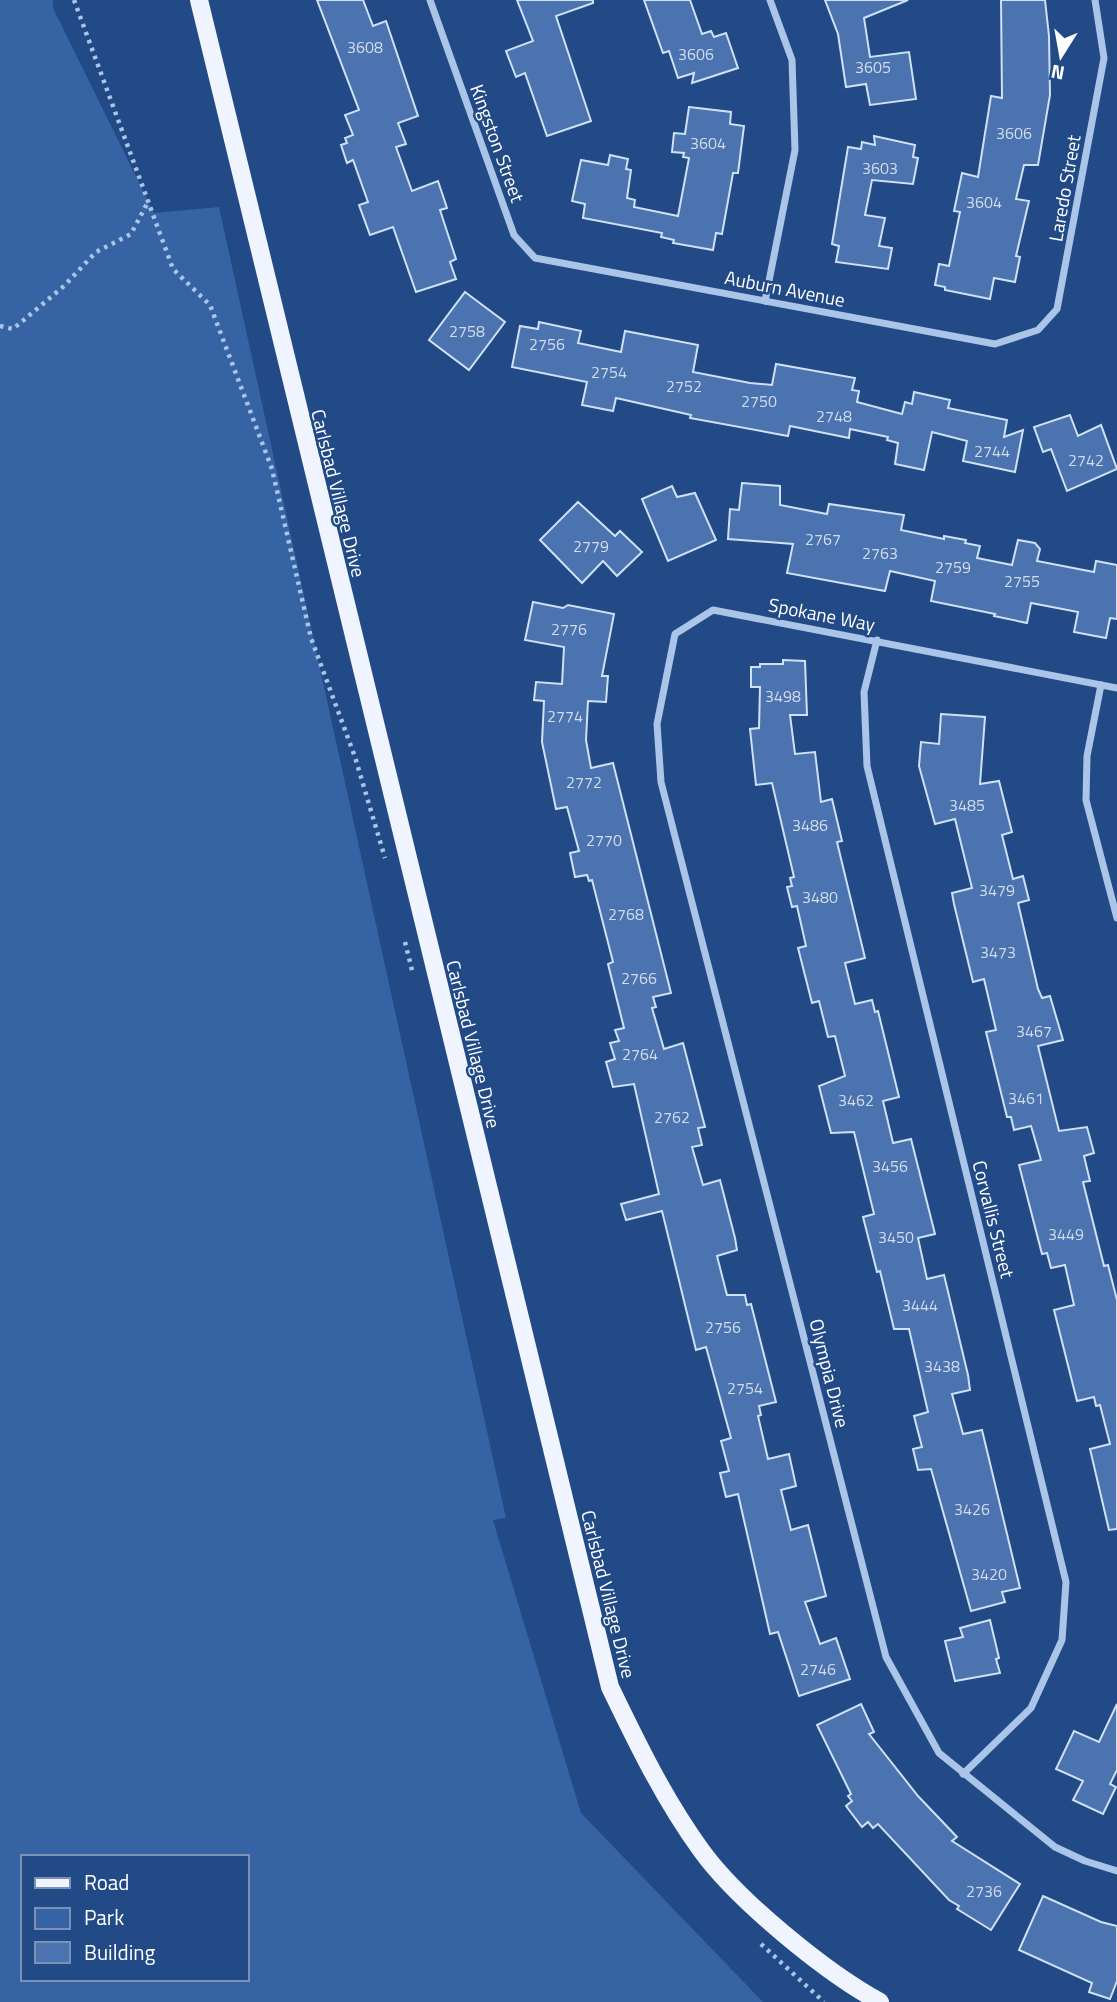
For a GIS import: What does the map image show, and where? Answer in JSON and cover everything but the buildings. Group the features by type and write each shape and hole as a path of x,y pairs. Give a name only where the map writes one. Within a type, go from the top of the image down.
{"main road":[{"name":"Carlsbad Village Drive","path":"199,0 610,1686 648,1765 702,1852 765,1919 880,2002"}],"street":[{"name":"Kingston Street","path":"430,0 514,235 536,258 570,263"},
{"path":"765,301 795,150 792,60 770,0"},
{"name":"Laredo Street","path":"995,344 1038,330 1058,309 1104,58 1095,0"},
{"name":"Auburn Avenue","path":"570,263 995,344"},
{"name":"Spokane Way","path":"661,782 657,724 675,634 713,610 1117,688"},
{"name":"Corvallis Street","path":"877,640 864,692 867,766 1066,1582 1062,1640 1031,1708 963,1774"},
{"path":"1101,685 1087,756 1086,800 1117,918"},
{"name":"Olympia Drive","path":"661,782 886,1657 939,1753 1055,1847 1085,1861 1117,1871"}],"path":[{"path":"74,0 91,52 150,200 173,269 210,304 272,469 311,638 355,757 386,861"},
{"path":"0,326 13,329 64,286 96,252 131,234 150,200"},
{"path":"405,940 414,980"},
{"path":"756,1938 824,2002"}],"green space":[{"path":"0,0 53,0 53,8 154,213 219,207 506,1518 493,1520 581,1813 763,2002 0,2002"}]}
